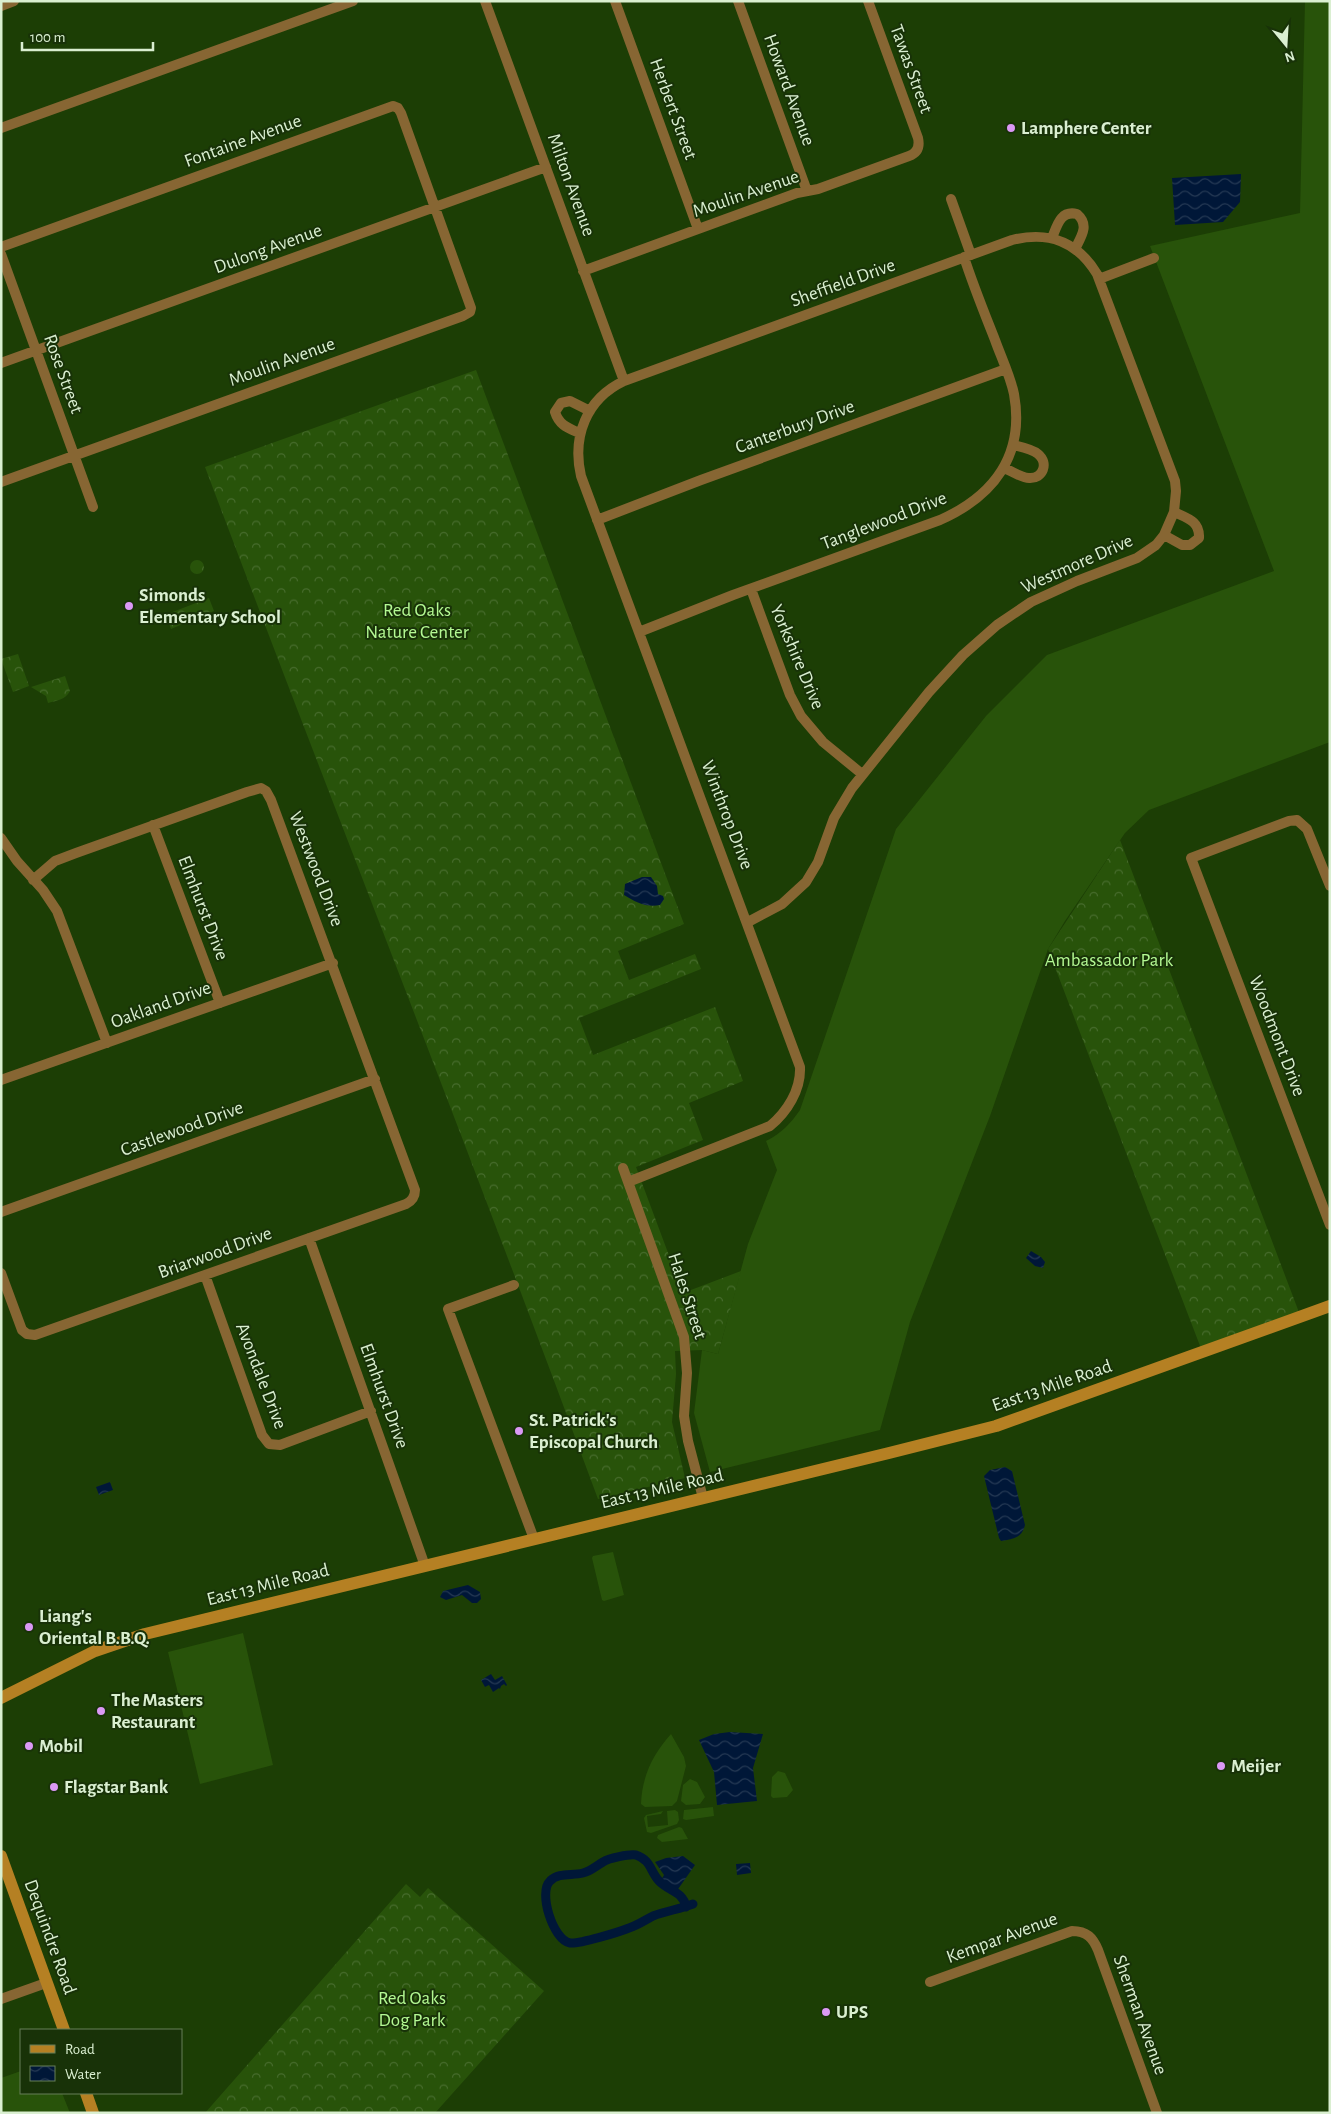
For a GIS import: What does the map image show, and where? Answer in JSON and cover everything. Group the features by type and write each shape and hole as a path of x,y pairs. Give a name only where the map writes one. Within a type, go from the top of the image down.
{"main road":[{"name":"East 13 Mile Road","path":"1,1698 68,1663 134,1637 889,1454 1015,1420 1330,1306"},
{"name":"Dequindre Road","path":"1,1856 64,2029"},
{"path":"86,2094 93,2113"}],"street":[{"path":"1,6 14,1"},
{"path":"1,128 353,1"},
{"name":"Milton Avenue","path":"485,1 624,381"},
{"name":"Herbert Street","path":"615,1 698,229"},
{"name":"Howard Avenue","path":"738,1 807,191"},
{"name":"Tawas Street","path":"868,1 918,138 918,149"},
{"name":"Fontaine Avenue","path":"1,247 393,106 398,108 401,113 435,207"},
{"name":"Moulin Avenue","path":"584,271 797,193 818,190 909,156 918,149"},
{"name":"Dulong Avenue","path":"1,363 546,167"},
{"path":"951,199 967,256"},
{"name":"Moulin Avenue","path":"1,482 468,314 470,312 470,304 435,207"},
{"path":"1052,238 1062,216 1072,213 1077,214 1082,221 1084,230 1075,249"},
{"name":"Sheffield Drive","path":"624,381 1012,240 1026,236 1052,238 1075,249"},
{"name":"Westmore Drive","path":"748,922 782,904 806,882 818,862 840,806 862,774 962,655 997,625 1031,602 1137,558 1156,545 1164,535 1174,512 1176,491 1172,470 1100,279 1092,265 1075,249"},
{"name":"Rose Street","path":"1,254 93,507"},
{"name":"Tanglewood Drive","path":"639,632 954,514 983,494 1004,468 1013,444 1016,409 1006,369 967,256"},
{"path":"1100,279 1154,258"},
{"name":"Canterbury Drive","path":"597,520 701,480 1006,369"},
{"name":"Winthrop Drive","path":"624,381 609,390 590,411 579,433 577,445 578,466 800,1067 798,1083 788,1107 781,1117 760,1130 628,1182"},
{"path":"579,433 564,426 558,420 556,412 561,403 570,401 590,411"},
{"path":"1004,468 1031,478 1039,476 1044,470 1043,461 1038,454 1013,444"},
{"path":"1164,535 1182,545 1190,545 1199,538 1196,523 1174,512"},
{"name":"Yorkshire Drive","path":"751,589 790,696 801,716 822,742 862,774"},
{"name":"Westwood Drive","path":"33,880 47,867 65,857 257,789 266,791 333,963 415,1190 413,1199"},
{"name":"Woodmont Drive","path":"1330,886 1308,828 1298,820 1289,821 1191,858 1330,1226"},
{"name":"Elmhurst Drive","path":"153,825 220,1003"},
{"path":"1,838 50,900 62,922 107,1043"},
{"name":"Oakland Drive","path":"1,1080 333,963"},
{"name":"Castlewood Drive","path":"1,1212 375,1079"},
{"name":"Hales Street","path":"622,1168 684,1337 687,1365 684,1406 685,1423 688,1441 704,1498"},
{"name":"Briarwood Drive","path":"1,1273 22,1330 27,1334 38,1335 406,1204 413,1199"},
{"name":"Elmhurst Drive","path":"309,1238 425,1566"},
{"name":"Avondale Drive","path":"205,1275 262,1435 269,1444 280,1445 371,1411"},
{"path":"514,1285 448,1309 534,1539"},
{"name":"Kempar Avenue","path":"930,1982 1072,1931 1086,1933"},
{"name":"Sherman Avenue","path":"1086,1933 1098,1950 1157,2113"},
{"path":"1,1999 46,1983"}],"green space":[{"path":"1305,1 1330,1 1330,742 1149,810 1125,833 1065,921 1048,949 990,1116 910,1322 880,1430 710,1472 694,1413 702,1350 718,1354 748,1244 777,1170 766,1141 785,1128 800,1110 896,829 986,716 1047,655 1274,571 1150,246 1300,213"},
{"name":"Red Oaks Nature Center","path":"476,370 684,924 618,951 629,980 695,954 701,969 579,1018 593,1055 715,1007 743,1081 689,1103 703,1140 636,1167 683,1293 741,1271 718,1354 702,1350 675,1351 676,1374 672,1422 685,1478 598,1499 205,467"},
{"path":"194,560 200,560 204,567 200,574 194,574 190,570 190,564"},
{"path":"209,598 214,611 171,629 167,618 170,613"},
{"path":"18,654 29,686 13,692 1,659"},
{"path":"65,676 70,691 66,696 58,700 48,703 46,696 31,687"},
{"name":"Ambassador Park","path":"1120,840 1300,1315 1202,1351 1048,949"},
{"path":"613,1552 624,1595 604,1601 602,1600 592,1558 593,1556"},
{"path":"243,1633 273,1765 200,1784 168,1652"},
{"path":"671,1734 684,1757 686,1766 677,1801 672,1806 645,1807 641,1804 646,1775 659,1749"},
{"path":"778,1771 785,1773 793,1790 787,1797 773,1798 771,1796 772,1777"},
{"path":"690,1779 697,1782 705,1797 700,1804 686,1805 681,1801 683,1785"},
{"path":"713,1807 714,1816 683,1819 684,1810"},
{"path":"675,1810 678,1812 679,1820 677,1824 651,1833 647,1832 644,1818 646,1815 663,1811 661,1814 647,1816 648,1827 668,1825 667,1811"},
{"path":"679,1827 682,1828 688,1839 662,1842 657,1838 658,1835"},
{"name":"Red Oaks Dog Park","path":"406,1884 420,1897 428,1888 544,1991 435,2113 205,2113"},
{"path":"20,2071 20,2094 62,2094 70,2113 1,2113 1,2078"}],"water":[{"path":"1241,174 1240,202 1223,222 1175,225 1172,178"},
{"path":"642,877 651,877 657,886 658,894 663,896 664,899 660,905 650,906 641,904 624,895 625,884"},
{"path":"1031,1251 1045,1262 1043,1268 1035,1266 1026,1258"},
{"path":"1005,1467 1012,1471 1025,1525 1022,1533 1019,1535 1001,1541 984,1476 990,1470"},
{"path":"110,1482 113,1490 99,1495 96,1487"},
{"path":"468,1585 480,1592 481,1599 477,1603 472,1603 462,1595 446,1600 440,1597 443,1591"},
{"path":"491,1674 495,1680 502,1676 507,1685 504,1684 500,1689 493,1692 489,1685 485,1687 481,1680"},
{"path":"730,1732 763,1734 753,1768 757,1801 717,1805 714,1772 699,1740 714,1734"},
{"path":"683,1856 695,1865 676,1892 660,1882 664,1875 655,1862 666,1858"},
{"path":"750,1863 751,1873 737,1875 736,1864"}],"waterway":[{"path":"686,1907 684,1902 682,1898 679,1894 659,1881 645,1860 636,1855 610,1859 583,1873 557,1876 550,1881 546,1895 549,1915 553,1925 558,1934 570,1943 590,1940 617,1932 653,1916 683,1907 688,1906 693,1904"}],"place":[{"name":"Lamphere Center","path":"1011,128"},
{"name":"Simonds Elementary School","path":"129,606"},
{"name":"St. Patrick's Episcopal Church","path":"519,1431"},
{"name":"Liang's Oriental B.B.Q.","path":"29,1627"},
{"name":"The Masters Restaurant","path":"101,1711"},
{"name":"Mobil","path":"29,1746"},
{"name":"Meijer","path":"1221,1766"},
{"name":"Flagstar Bank","path":"54,1787"},
{"name":"UPS","path":"826,2012"}]}
